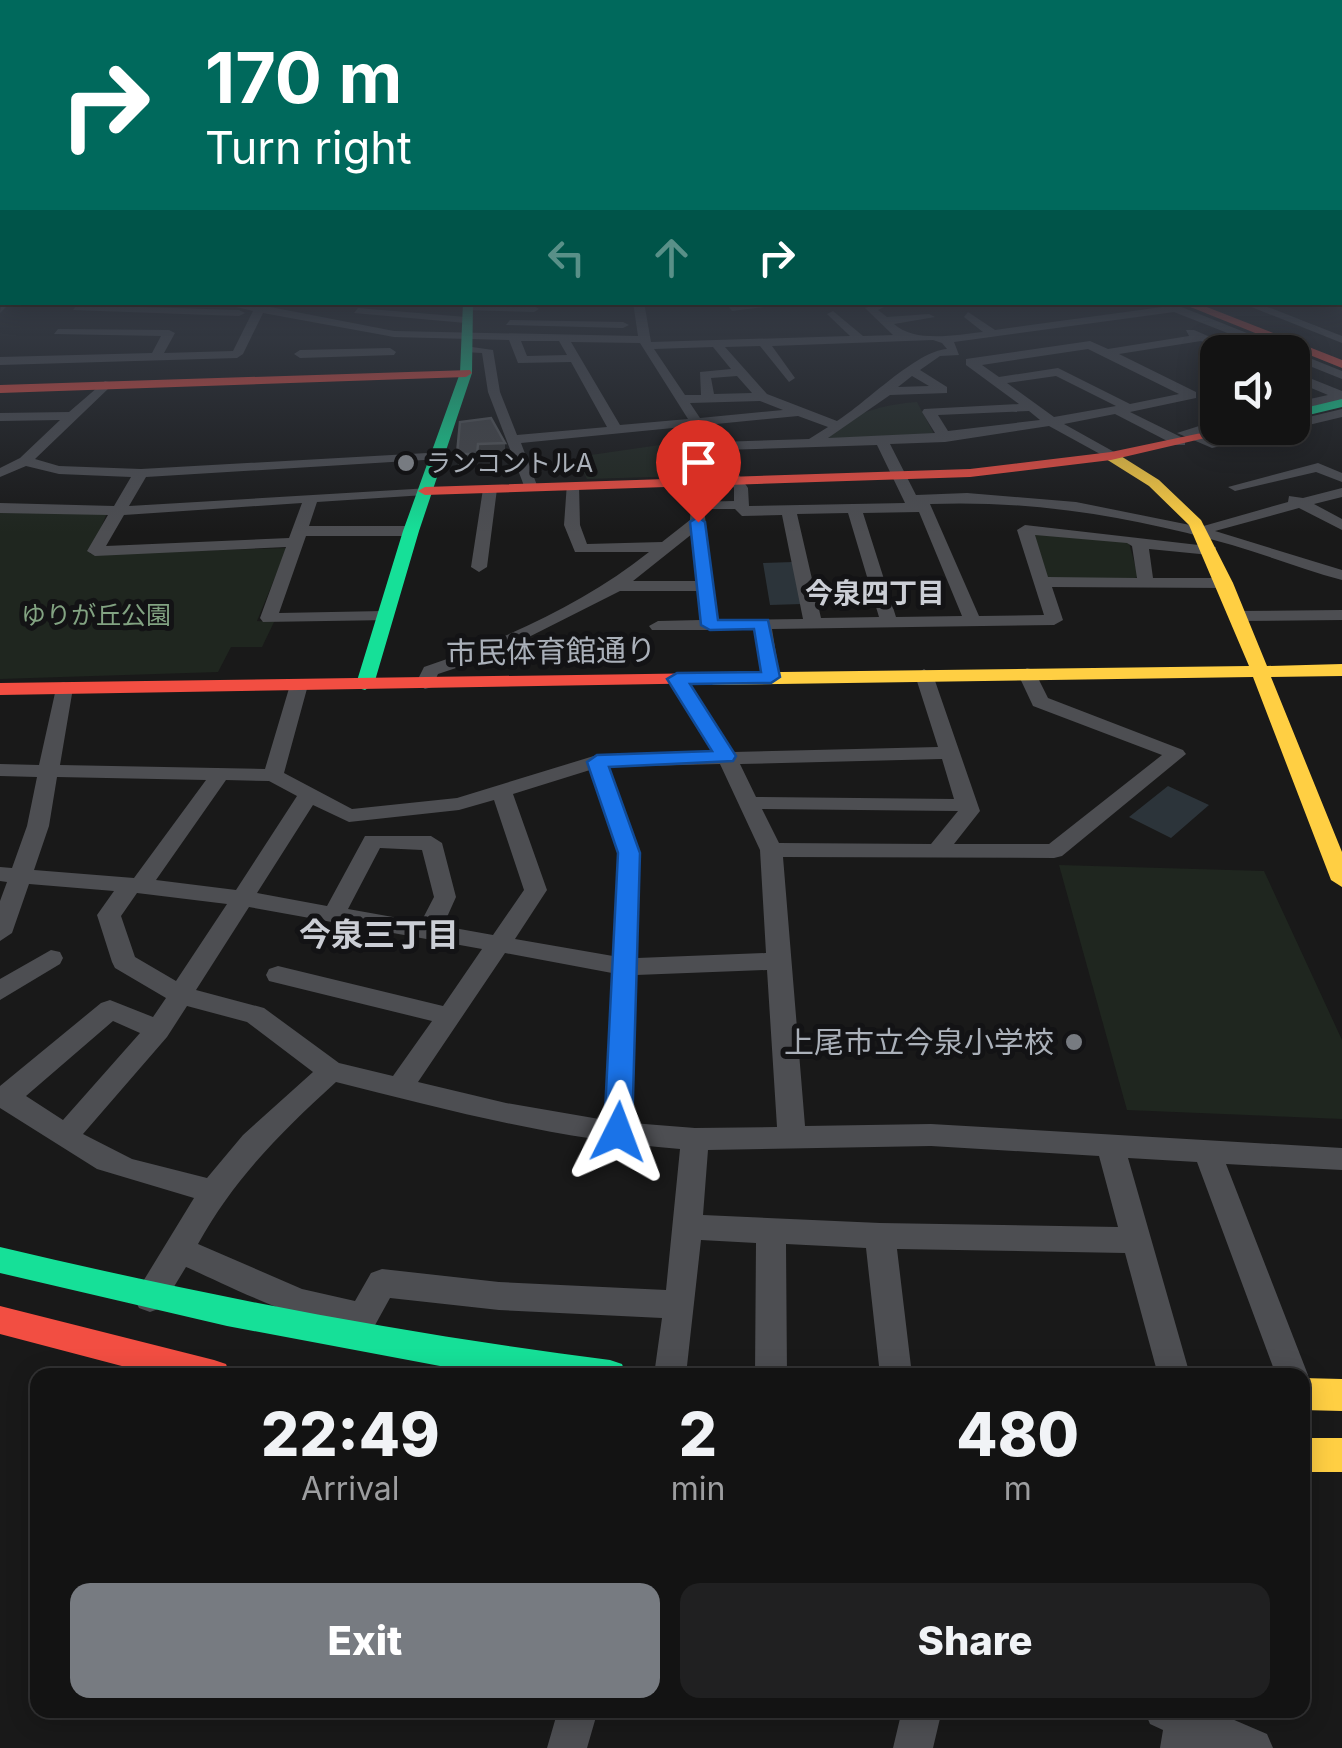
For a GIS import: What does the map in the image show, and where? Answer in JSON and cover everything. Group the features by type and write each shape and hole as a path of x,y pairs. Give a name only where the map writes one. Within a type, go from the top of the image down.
{"main road":[{"path":"7,388 292,379 352,370"},
{"path":"365,684 411,531 440,454 458,370"},
{"path":"1310,408 1341,397"},
{"path":"425,491 970,473 1111,456 1200,432"},
{"path":"1111,456 1182,506 1206,537 1337,853 1342,880"},
{"name":"市民体育館通り","path":"0,690 1342,670"},
{"path":"0,1260 150,1298 408,1349 556,1368"},
{"path":"0,1320 187,1368"},
{"path":"1310,1394 1342,1395"},
{"path":"1310,1455 1342,1456"}],"street":[{"path":"7,388 25,370"},
{"path":"155,384 159,370"},
{"path":"292,379 295,370"},
{"path":"490,370 494,392 530,488"},
{"path":"581,370 616,431"},
{"path":"663,370 741,488 742,508"},
{"path":"738,370 762,397"},
{"path":"783,370 789,378"},
{"path":"812,442 888,391 911,370 944,390 888,391"},
{"path":"981,370 1055,424 1111,456"},
{"path":"711,446 944,438 1055,424 1191,395 1141,370"},
{"path":"708,398 704,376 740,372"},
{"path":"998,381 1058,372 1124,410 1200,438"},
{"path":"1310,383 1341,397"},
{"path":"0,473 25,461 105,385"},
{"path":"679,398 762,397 837,426"},
{"path":"1310,403 1341,397"},
{"path":"1163,401 1180,409"},
{"path":"944,438 929,412 1031,407"},
{"path":"512,440 798,412"},
{"path":"1310,421 1342,413"},
{"path":"0,418 75,416"},
{"path":"1200,428 1184,433 1200,429"},
{"path":"881,440 912,503 924,507 973,621"},
{"path":"25,461 59,470 141,473 440,454"},
{"path":"1235,487 1342,461"},
{"path":"1318,467 1342,478"},
{"path":"141,473 95,551 411,531"},
{"path":"1260,481 1342,524"},
{"path":"572,486 572,525 582,549 667,547"},
{"path":"479,567 490,489"},
{"path":"0,508 116,511 425,491"},
{"path":"658,626 1054,620 1024,530 1100,536 1140,544 1206,537 1342,492"},
{"path":"710,625 696,506 854,507 982,495 1033,499 1206,537 1340,574"},
{"path":"312,498 269,618 384,616"},
{"path":"854,507 888,622"},
{"path":"788,508 813,624"},
{"path":"425,683 430,671 483,652 618,586 698,522"},
{"path":"1140,544 1146,582"},
{"path":"1041,582 1224,582"},
{"path":"618,586 706,586"},
{"path":"1237,616 1342,614"},
{"path":"762,624 771,677"},
{"path":"771,850 1054,851 1176,754 1040,702 1026,674"},
{"path":"924,675 969,811 938,850"},
{"path":"677,679 726,756 771,850 792,1139"},
{"path":"273,775 300,685"},
{"path":"0,932 12,874 50,772 64,688"},
{"path":"0,770 273,775 349,816 459,804 597,762 950,753"},
{"path":"597,762 629,853 618,1132"},
{"path":"219,776 109,915 124,962 180,995 255,1015 331,1071 506,1114 618,1132 694,1139 931,1136 1342,1159"},
{"path":"401,1086 536,890 502,791"},
{"path":"65,1136 158,1030 308,796"},
{"path":"751,803 967,805"},
{"path":"334,914 372,841 431,843 445,897 427,934"},
{"path":"12,874 241,898 626,967 778,962"},
{"path":"0,991 51,958"},
{"path":"278,975 344,1001 448,1016"},
{"path":"158,1030 110,1009 3,1096 96,1156 150,1177 214,1191"},
{"path":"150,1298 182,1251 214,1191 271,1124 331,1071"},
{"path":"671,1368 694,1139"},
{"path":"1111,1148 1172,1368"},
{"path":"1208,1153 1289,1368"},
{"path":"686,1228 1137,1240"},
{"path":"771,1230 771,1368"},
{"path":"880,1236 895,1368"},
{"path":"182,1251 299,1302 363,1317 382,1283 499,1296 680,1305"},
{"path":"567,1748 576,1718"},
{"path":"913,1748 920,1718"},
{"path":"1176,1726 1253,1748"}],"green space":[{"path":"917,402 935,436 826,441 855,417"},
{"path":"694,440 717,475 587,479 577,457"},
{"name":"ゆりが丘公園","path":"0,509 107,513 90,554 287,548 257,621 274,622 262,647 231,647 218,672 0,679"},
{"path":"1038,533 1125,541 1129,543 1138,576 1133,580 1045,578 1032,536"},
{"path":"1059,865 1264,871 1342,1040 1342,1119 1127,1110"}],"shaded area":[{"path":"793,562 802,604 770,605 763,563"},
{"path":"1168,786 1209,805 1171,838 1129,817"}],"building":[{"path":"491,418 505,443 478,444 477,454 457,454 460,422"}],"traffic: fast":[{"path":"365,684 411,531 466,370"},
{"path":"1310,411 1342,403"},
{"path":"0,1260 304,1327 556,1368"}],"traffic: slow":[{"path":"1111,456 1154,483 1196,523 1225,583 1342,880"},
{"path":"713,679 1342,670"},
{"path":"1310,1394 1342,1395"},
{"path":"1310,1455 1342,1455"}],"traffic: jam":[{"path":"0,389 466,373"},
{"path":"425,491 970,473 1111,456 1200,437"},
{"path":"0,689 713,679"},
{"path":"0,1320 187,1368"}],"place":[{"name":"ランコントルA","path":"406,463"},
{"name":"上尾市立今泉小学校","path":"1074,1042"}],"district":[{"name":"今泉四丁目","path":"875,593"},
{"name":"今泉三丁目","path":"379,934"}],"route":[{"path":"618,1132 629,853 597,762 726,756 677,679 771,677 762,624 710,625 698,522"}]}
